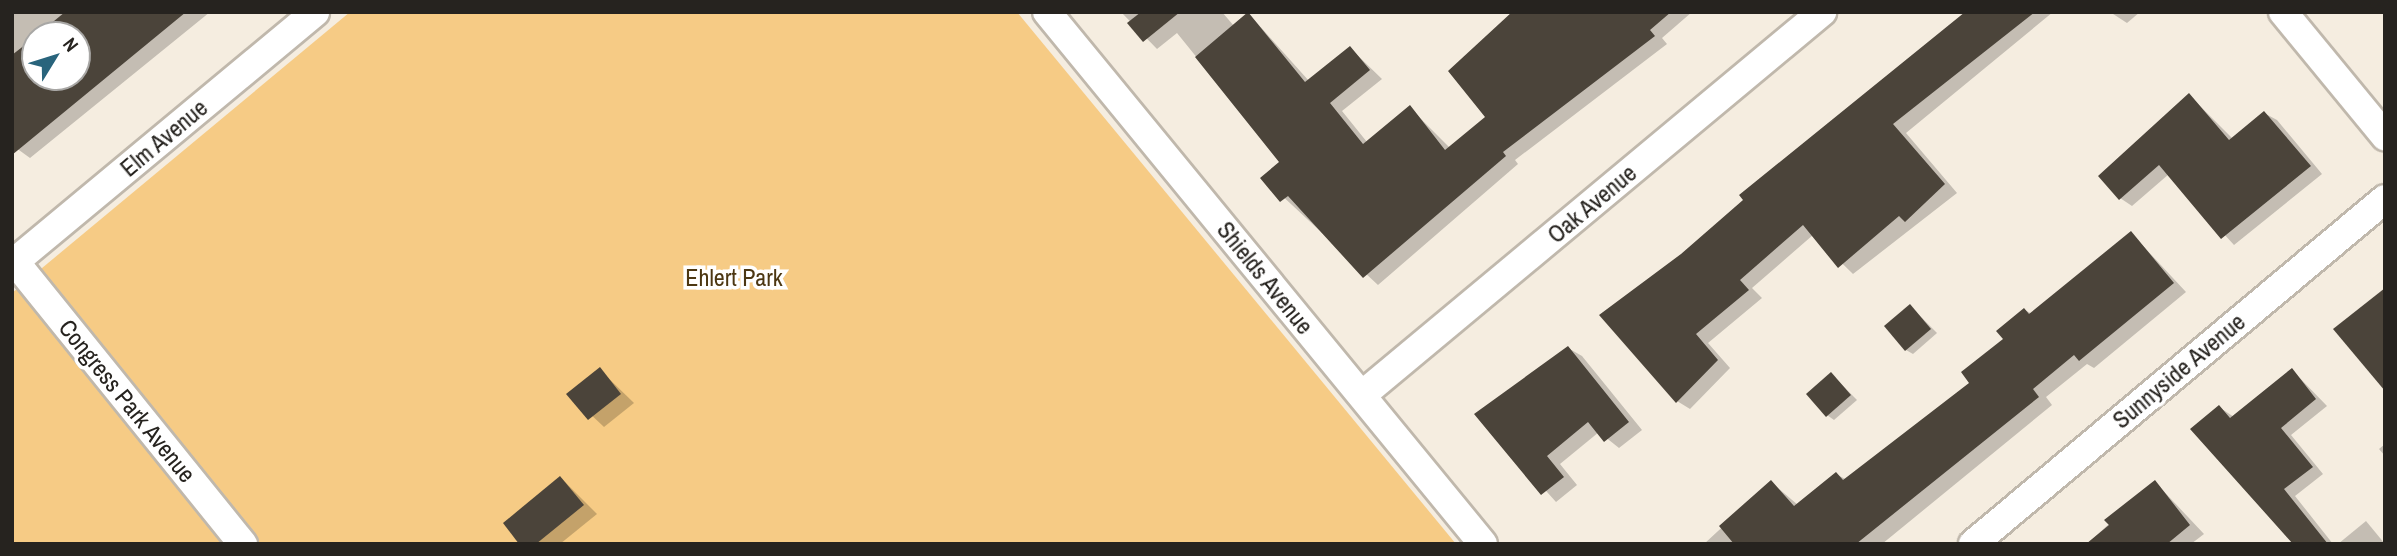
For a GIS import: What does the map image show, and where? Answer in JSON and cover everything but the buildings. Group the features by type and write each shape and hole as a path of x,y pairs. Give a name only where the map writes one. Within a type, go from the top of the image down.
{"street":[{"name":"Elm Avenue","path":"13,261 315,12"},
{"name":"Shields Avenue","path":"1047,12 1483,544"},
{"name":"Oak Avenue","path":"1362,395 1822,12"},
{"path":"2283,12 2385,136"},
{"name":"Sunnyside Avenue","path":"1973,544 2385,199"},
{"name":"Congress Park Avenue","path":"13,261 243,544"}],"green space":[{"name":"Ehlert Park","path":"350,12 1017,12 1456,544 12,544 12,293"}]}
